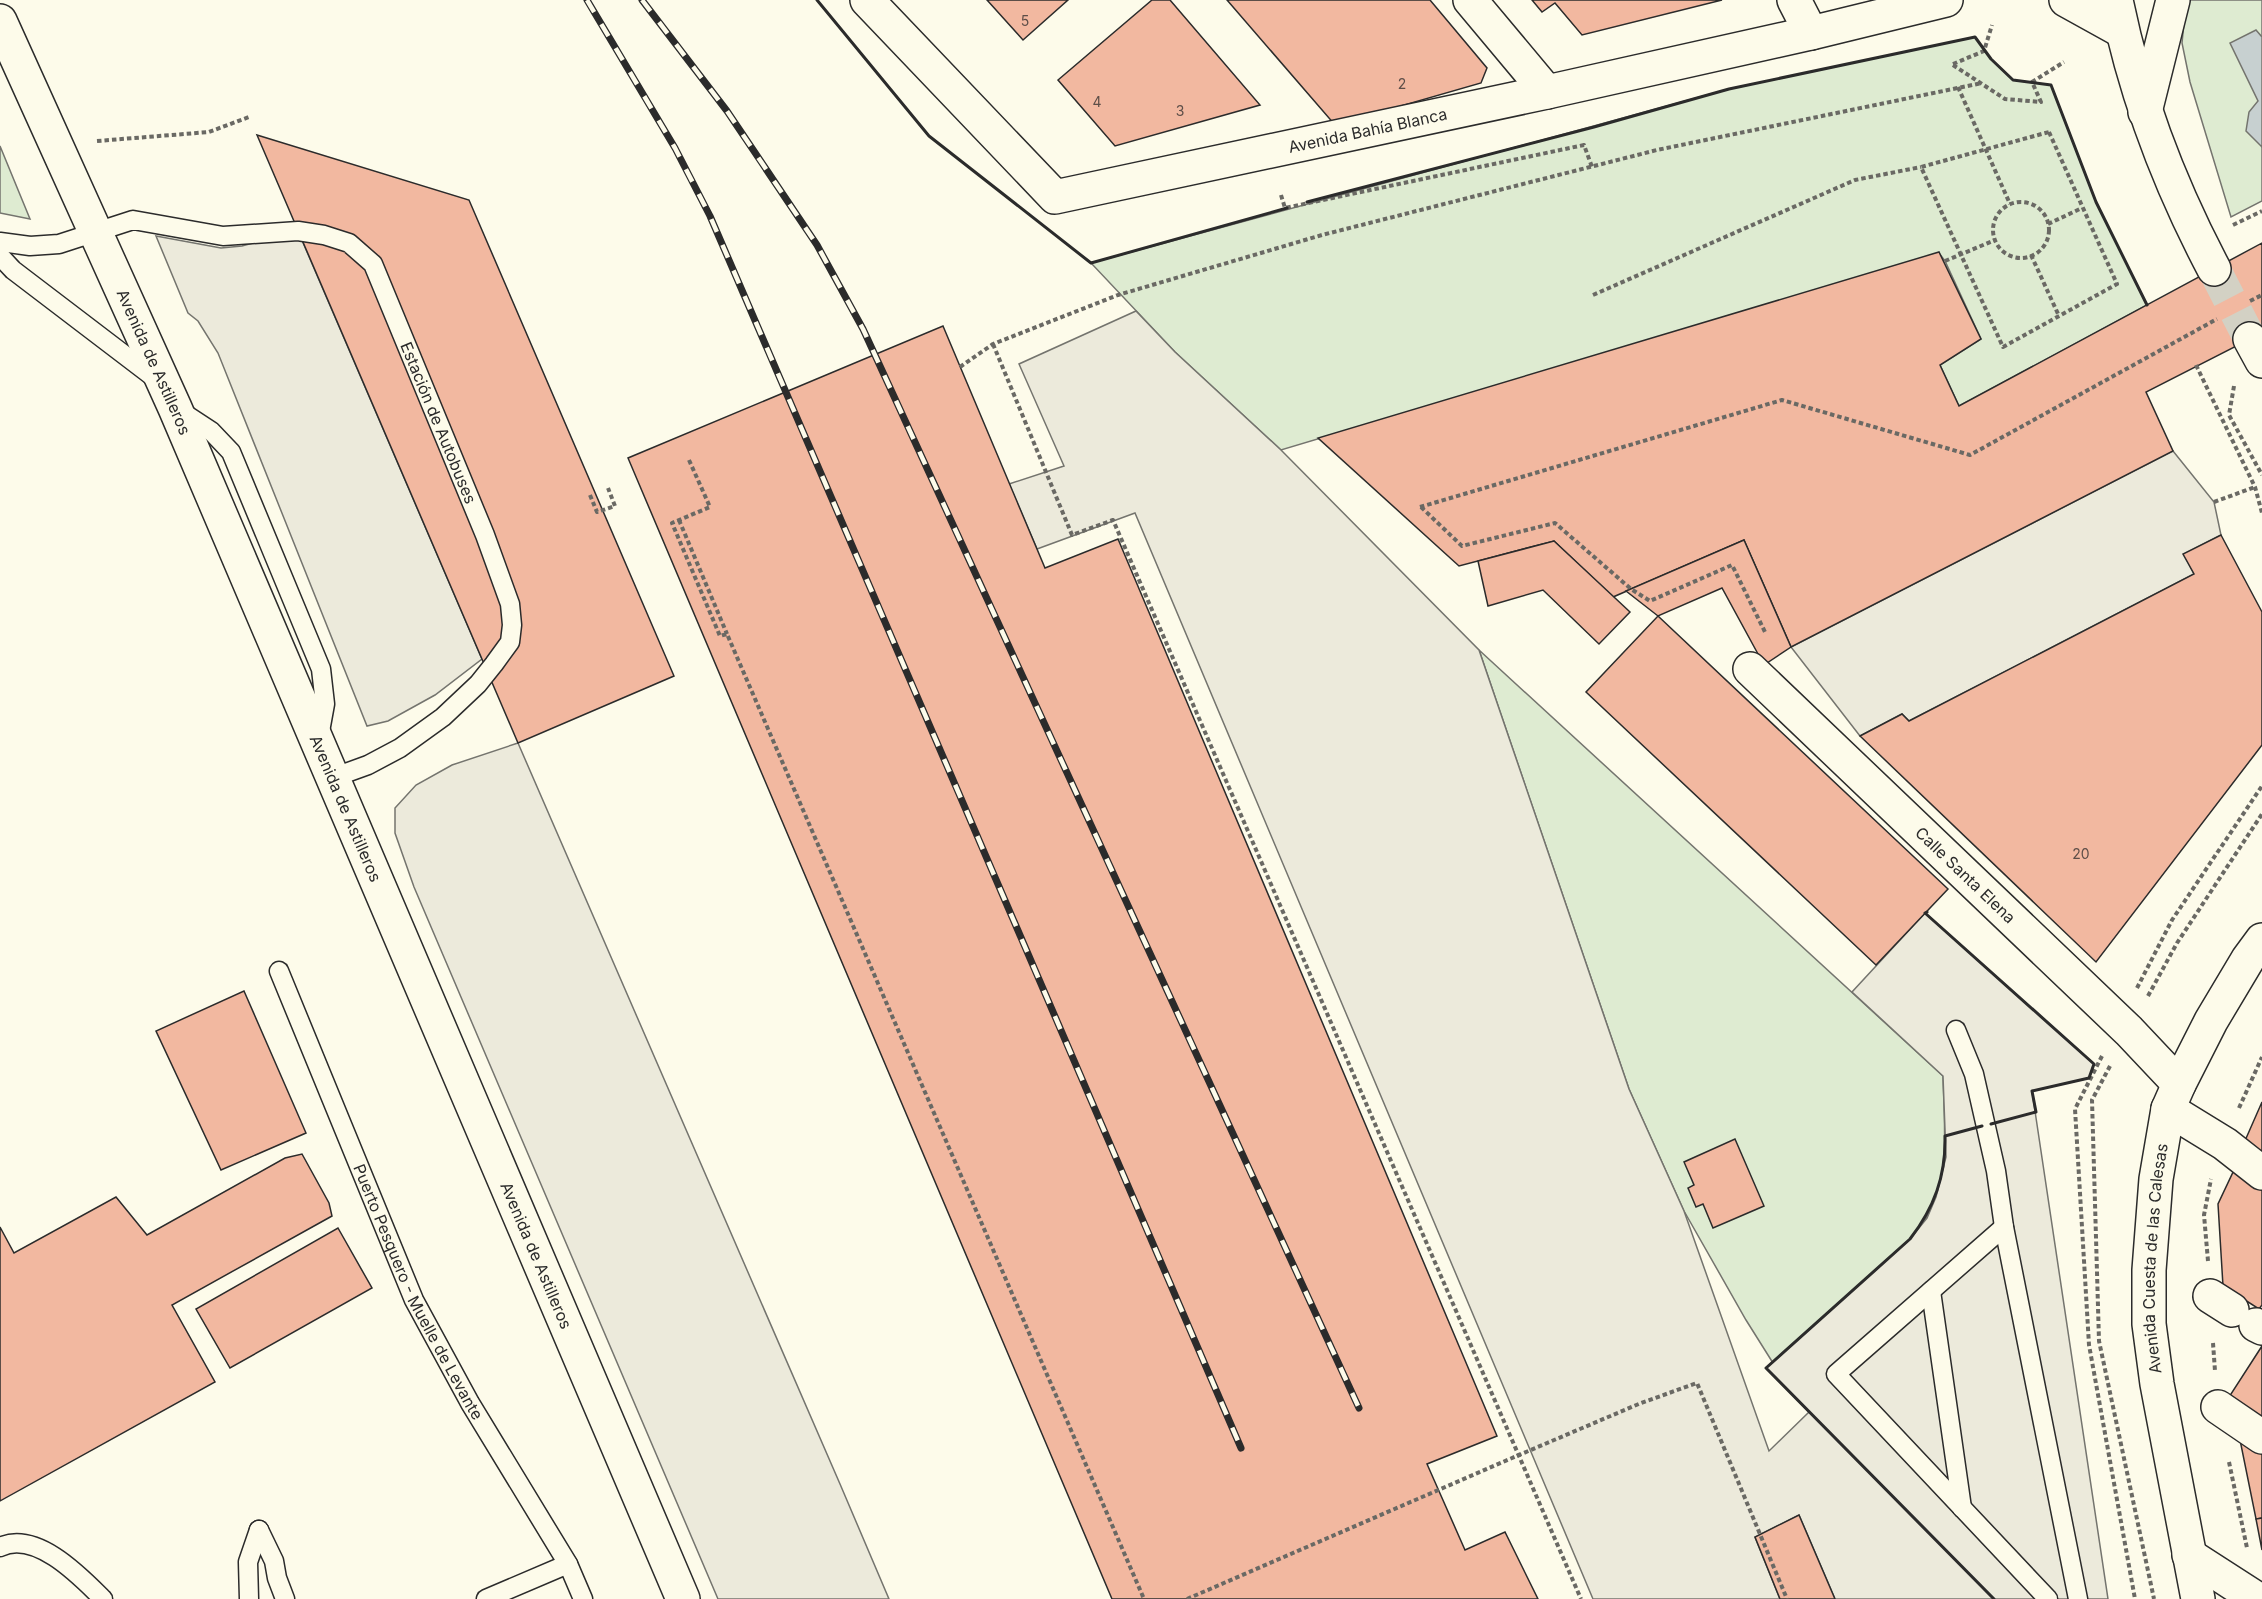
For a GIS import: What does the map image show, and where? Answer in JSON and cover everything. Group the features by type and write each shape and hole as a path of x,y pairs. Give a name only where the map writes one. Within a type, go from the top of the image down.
{"street":[{"name":"Avenida Bahía Blanca","path":"867,0 1055,197 1547,92 1811,33 1946,0"},
{"path":"1470,0 1547,92"},
{"path":"1794,0 1811,33"},
{"path":"2066,0 2122,32"},
{"path":"2116,0 2122,32 2145,112 2172,180 2214,269"},
{"path":"2145,112 2173,0"},
{"name":"Avenida de Astilleros","path":"0,21 6,62 95,233 170,397 683,1599"},
{"name":"Calle Santa Elena","path":"1750,669 2129,1031 2174,1096 2225,1144 2262,1173"},
{"name":"Avenida Cuesta de las Calesas","path":"2198,1599 2157,1384 2149,1324 2149,1270 2156,1179 2174,1096 2211,1021 2257,956"},
{"path":"2218,1407 2262,1437"},
{"path":"2189,1555 2257,1599"}],"lane":[{"name":"Estación de Autobuses","path":"0,242 30,246 59,244 133,220 223,236 298,231 324,235 349,243 373,264 485,535 510,604 512,625 510,642 494,664 478,684 443,717 400,748 368,765 332,778"},
{"path":"0,256 13,270 170,397"},
{"name":"Puerto Pesquero - Muelle de Levante","path":"279,971 414,1300 470,1403 568,1564 583,1599"},
{"path":"1956,1030 1974,1074 1996,1171 2004,1227 2078,1599"},
{"path":"2004,1227 1836,1374 2048,1599"},
{"path":"1931,1291 1962,1508"},
{"path":"249,1599 248,1562 259,1530 274,1561 277,1578 285,1599"},
{"path":"0,1547 6,1544 26,1543 47,1552 77,1574 103,1599"},
{"path":"486,1599 568,1564"}],"path":[{"path":"1992,25 1984,51 1953,65 2005,99 2041,102 2032,82 2064,62"},
{"path":"960,367 993,344 1118,295 1322,235 1657,150 1982,83"},
{"path":"1958,87 2010,204"},
{"path":"97,141 209,132 249,117"},
{"path":"1593,295 1855,180 1921,167 2049,132 2117,284 2003,347 1921,167"},
{"path":"1281,195 1285,208 1584,145 1592,167"},
{"path":"2029,203 2038,207 2048,224 2049,233 2045,243 2040,250 2031,255 2014,256 2006,253 1995,240 1993,232 1994,223 2003,208 2010,204 2029,203"},
{"path":"2048,224 2082,208"},
{"path":"1945,261 1995,240"},
{"path":"2031,255 2059,316"},
{"path":"2241,306 2262,295"},
{"path":"1767,636 1732,565 1650,601 1631,589 1555,523 1462,546 1420,507 1782,400 1970,454 2220,317"},
{"path":"993,344 1072,535 1113,520 1581,1599"},
{"path":"2196,365 2254,487 2262,513"},
{"path":"2236,380 2229,415 2262,475"},
{"path":"689,460 710,507 672,523 720,636 727,634"},
{"path":"2214,502 2254,487"},
{"path":"590,495 597,512 615,506 608,488"},
{"path":"679,520 1144,1599"},
{"path":"2240,1315 2218,1407 2249,1555"},
{"path":"1187,1599 1641,1403 1697,1383 1787,1599"}],"green space":[{"path":"2190,0 2262,0 2262,201 2231,217 2190,82 2182,43 2185,12"},
{"path":"1975,37 1991,59 2013,80 2051,85 2096,202 2147,305 1959,406 1940,365 1981,339 1945,261 1939,253 1281,450 1175,352 1091,263 1729,89"},
{"path":"0,146 30,219 0,213"},
{"path":"1479,650 1943,1076 1945,1130 1943,1166 1935,1201 1927,1217 1910,1239 1773,1363 1684,1211 1629,1089"}],"shaded area":[{"path":"2256,30 2262,37 2262,147 2246,131 2249,112 2258,101 2230,43"},
{"path":"298,231 482,659 435,695 388,721 367,726 218,353 198,321 188,313 156,236 221,248 242,246"},
{"path":"1136,311 1175,352 1281,450 1479,650 1629,1089 1684,1211 1769,1451 1809,1412 1766,1368 1910,1239 1927,1218 1936,1197 1946,1157 1943,1076 1852,992 1925,913 2094,1064 2089,1078 2032,1091 2108,1599 1835,1599 1799,1515 1755,1537 1780,1599 1593,1599 1135,513 1037,549 1009,484 1064,466 1019,364"},
{"path":"2173,451 2214,502 2221,535 2184,554 2194,574 1909,721 1902,714 1860,736 1791,647"},
{"path":"518,743 889,1599 718,1599 414,887 395,833 395,808 416,785 452,765"}],"building":[{"path":"987,0 1068,0 1023,40"},
{"path":"1152,0 1170,0 1260,105 1115,146 1058,80"},
{"path":"1227,0 1430,0 1487,68 1481,83 1335,125"},
{"path":"1532,0 1722,0 1582,35 1555,3 1542,12"},
{"path":"257,135 469,200 674,676 518,743"},
{"path":"2262,243 2262,333 2146,392 2173,451 1791,647 1744,540 1613,597 1554,541 1459,566 1318,438 1939,252 1981,339 1940,365 1959,406"},
{"path":"943,326 1045,568 1118,539 1497,1436 1427,1464 1465,1550 1505,1532 1538,1599 1112,1599 628,458"},
{"path":"2221,535 2262,612 2262,745 2096,962 1860,736 1902,714 1909,721 2194,574 2183,554"},
{"path":"1744,540 1791,647 1764,665 1722,588 1658,616 1626,591"},
{"path":"1554,541 1630,612 1599,644 1543,590 1488,606 1478,561"},
{"path":"1658,616 1948,889 1876,965 1586,692"},
{"path":"244,991 306,1133 221,1170 156,1031"},
{"path":"2262,1102 2262,1157 2244,1143"},
{"path":"1735,1139 1764,1206 1713,1228 1703,1204 1696,1207 1688,1188 1694,1185 1684,1162"},
{"path":"302,1154 329,1203 332,1216 172,1305 215,1382 0,1501 0,1227 14,1253 116,1197 147,1235 285,1158"},
{"path":"2235,1168 2262,1189 2262,1305 2259,1309 2223,1286 2218,1204"},
{"path":"338,1228 372,1288 230,1368 196,1309"},
{"path":"2262,1346 2262,1425 2229,1397"},
{"path":"2239,1435 2262,1448 2262,1518 2256,1519"},
{"path":"1799,1515 1835,1599 1780,1599 1755,1537"},
{"path":"2262,1518 2262,1550 2256,1519"}],"tunnel":[{"path":"2214,269 2250,339"}],"railway":[{"path":"587,0 675,148 710,216 1241,1448"},
{"path":"642,0 727,111 817,245 863,329 1359,1408"}],"wall":[{"path":"817,0 929,136 1091,263 1287,208"},
{"path":"1307,202 1729,89 1975,37 1991,59 2013,80 2051,85 2096,202 2147,305"},
{"path":"1927,912 1925,913 2094,1064 2089,1078 2032,1091 2036,1112 1991,1124"},
{"path":"1982,1126 1945,1136 1943,1165 1937,1191 1926,1215 1910,1239 1766,1368 1994,1599"}]}
